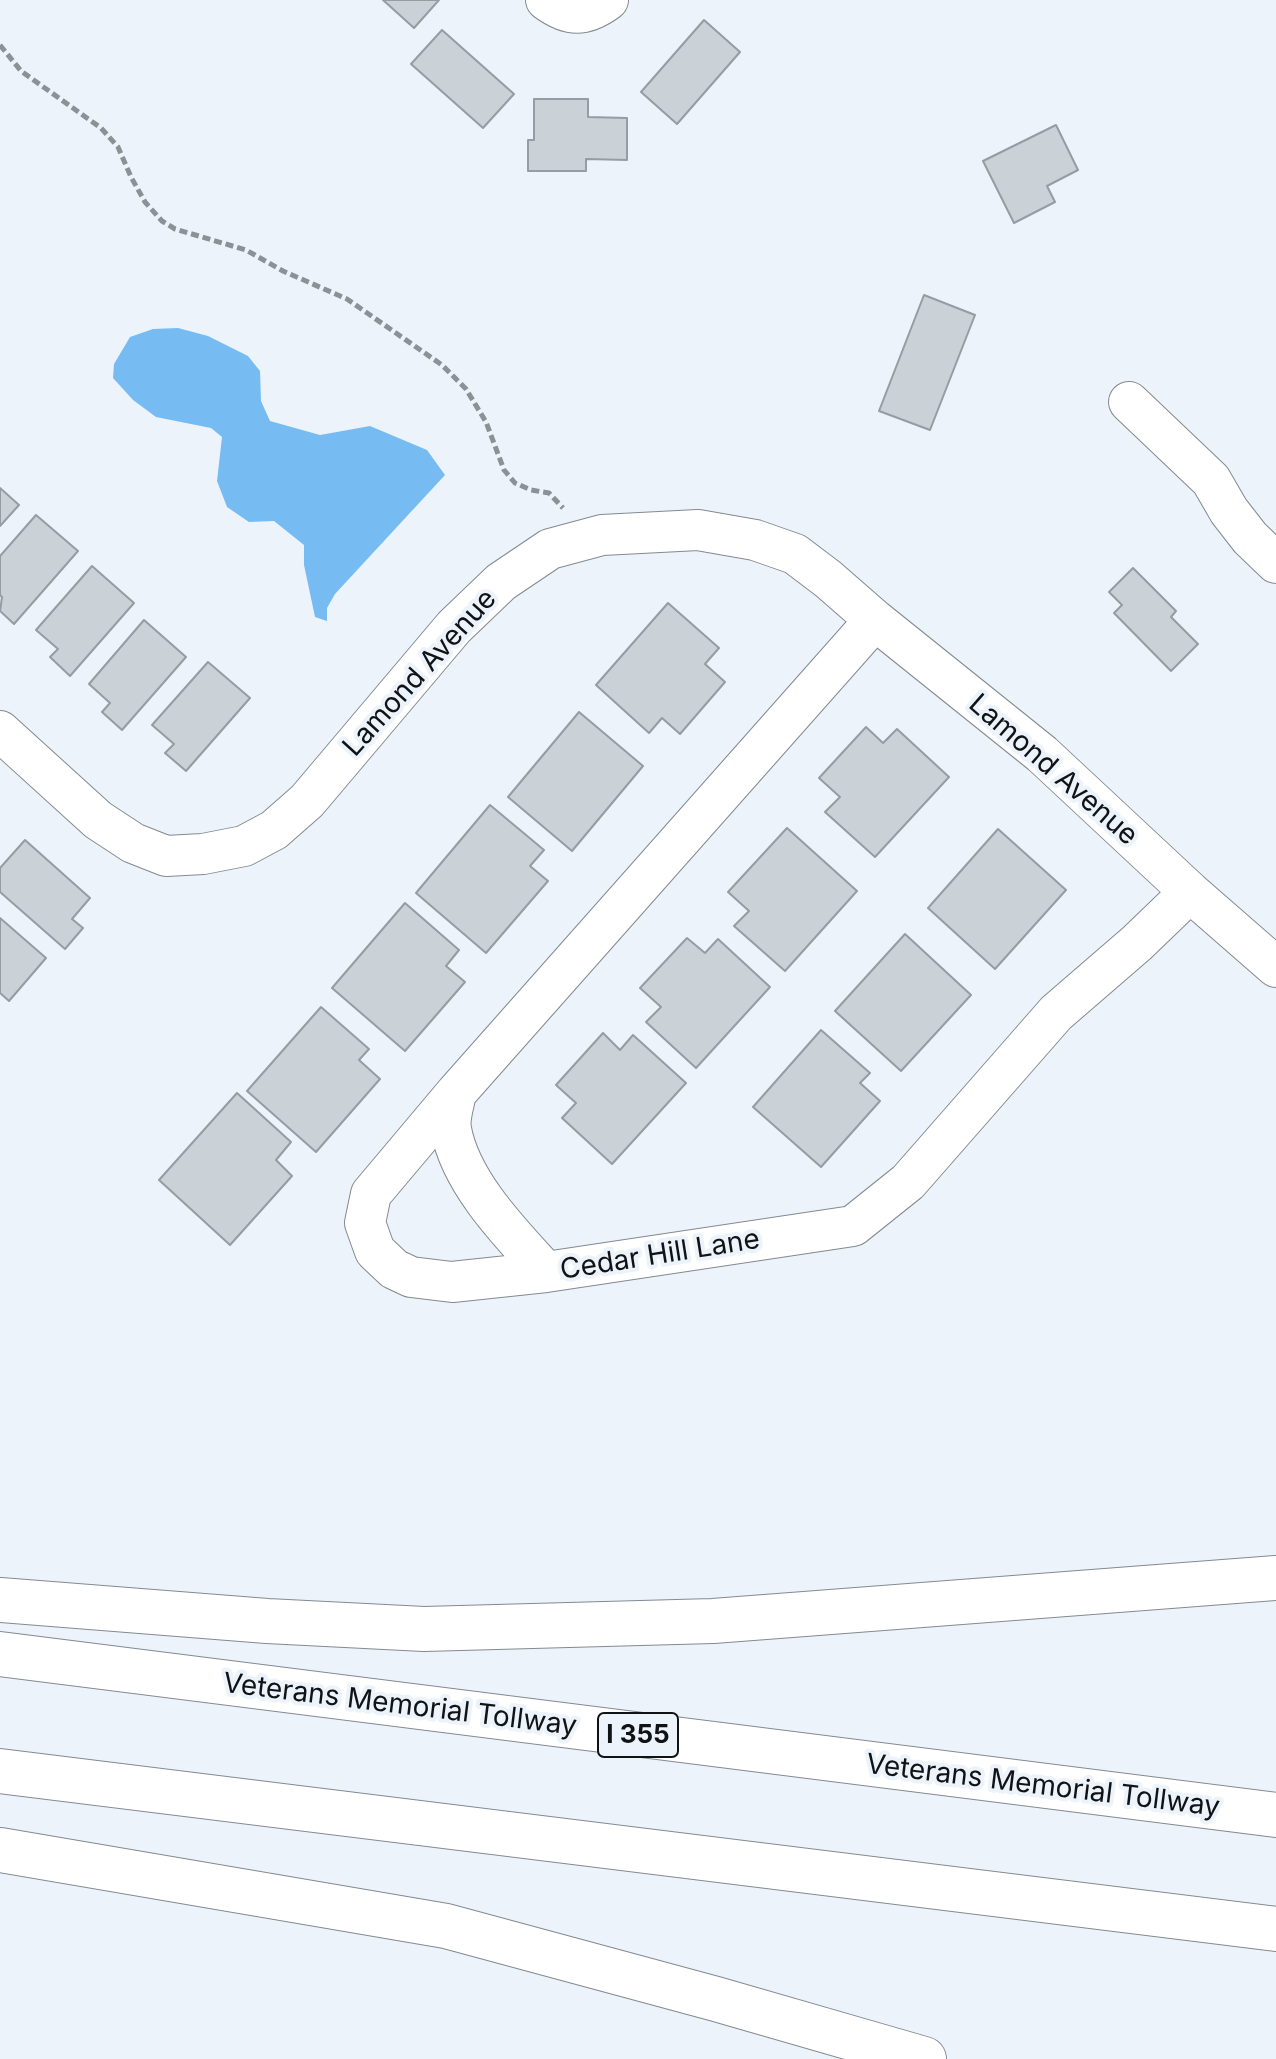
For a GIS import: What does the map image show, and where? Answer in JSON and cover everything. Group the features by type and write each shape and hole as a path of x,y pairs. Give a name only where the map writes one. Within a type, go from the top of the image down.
{"highway":[{"path":"0,1600 251,1620 424,1629 713,1621 1276,1578"},
{"name":"Veterans Memorial Tollway","path":"0,1654 1276,1815"},
{"path":"0,1771 1276,1929"},
{"path":"0,1850 446,1926 924,2059"}],"street":[{"path":"546,0 556,8 574,13 593,11 608,0"},
{"path":"1129,402 1211,480 1250,538 1276,563"},
{"name":"Lamond Avenue","path":"0,731 98,820 133,843 166,856 203,854 244,846 274,830 307,801 454,627 501,582 550,549 602,535 698,530 755,540 795,554 1042,754 1190,892 1276,967"},
{"path":"546,1272 452,1282 411,1277 394,1269 375,1251 365,1223 371,1194 456,1093 875,620"},
{"name":"Cedar Hill Lane","path":"456,1093 450,1126 457,1151 478,1190 501,1223 546,1272 853,1226 908,1182 1056,1013 1190,892"}],"path":[{"path":"0,45 21,71 101,128 118,147 145,202 162,221 175,229 246,250 283,271 347,299 442,365 466,389 486,422 504,470 515,483 549,493 562,506 579,541"}],"water":[{"path":"178,328 208,336 248,356 260,371 261,401 270,421 320,435 370,426 427,450 445,475 335,594 327,608 327,621 315,617 304,565 304,545 274,521 249,522 227,507 217,481 222,437 211,428 156,417 133,400 113,378 114,364 130,337 153,329"}],"building":[{"path":"383,0 439,0 414,28"},
{"path":"704,20 740,52 677,124 641,92"},
{"path":"442,30 514,94 483,128 411,64"},
{"path":"534,99 588,99 588,117 627,118 627,160 586,159 586,171 528,171 528,140 534,140"},
{"path":"1056,125 1078,170 1047,186 1055,202 1014,223 983,161"},
{"path":"924,295 975,315 930,430 879,411"},
{"path":"0,488 19,505 0,526"},
{"path":"36,515 78,551 14,624 0,611 0,556"},
{"path":"92,566 134,603 70,676 50,657 58,649 36,630"},
{"path":"1133,568 1176,611 1171,617 1198,644 1171,671 1114,613 1122,605 1109,592"},
{"path":"668,603 719,648 705,664 725,682 680,734 662,718 649,733 596,685"},
{"path":"144,620 186,657 122,730 102,712 110,703 89,684"},
{"path":"208,662 250,698 186,771 165,753 174,744 152,725"},
{"path":"579,712 643,766 572,851 508,797"},
{"path":"866,727 883,743 897,729 949,777 875,857 825,812 840,797 819,778"},
{"path":"490,805 544,850 530,866 548,881 486,953 416,893"},
{"path":"787,828 857,891 785,971 734,926 749,911 728,892"},
{"path":"998,829 1066,890 995,969 928,908"},
{"path":"25,840 90,898 72,919 83,928 65,949 0,892 0,868"},
{"path":"405,903 459,950 446,966 465,982 405,1051 332,988"},
{"path":"0,918 46,958 9,1001 0,993"},
{"path":"905,934 971,995 901,1071 835,1011"},
{"path":"687,938 705,953 718,939 770,987 696,1068 646,1022 661,1007 640,988"},
{"path":"321,1007 369,1049 359,1060 380,1079 316,1152 247,1091"},
{"path":"821,1030 870,1073 860,1083 880,1101 821,1167 753,1107"},
{"path":"603,1033 620,1050 633,1035 686,1083 612,1164 562,1118 576,1103 556,1085"},
{"path":"237,1093 291,1142 276,1160 292,1176 230,1245 159,1180"}]}
